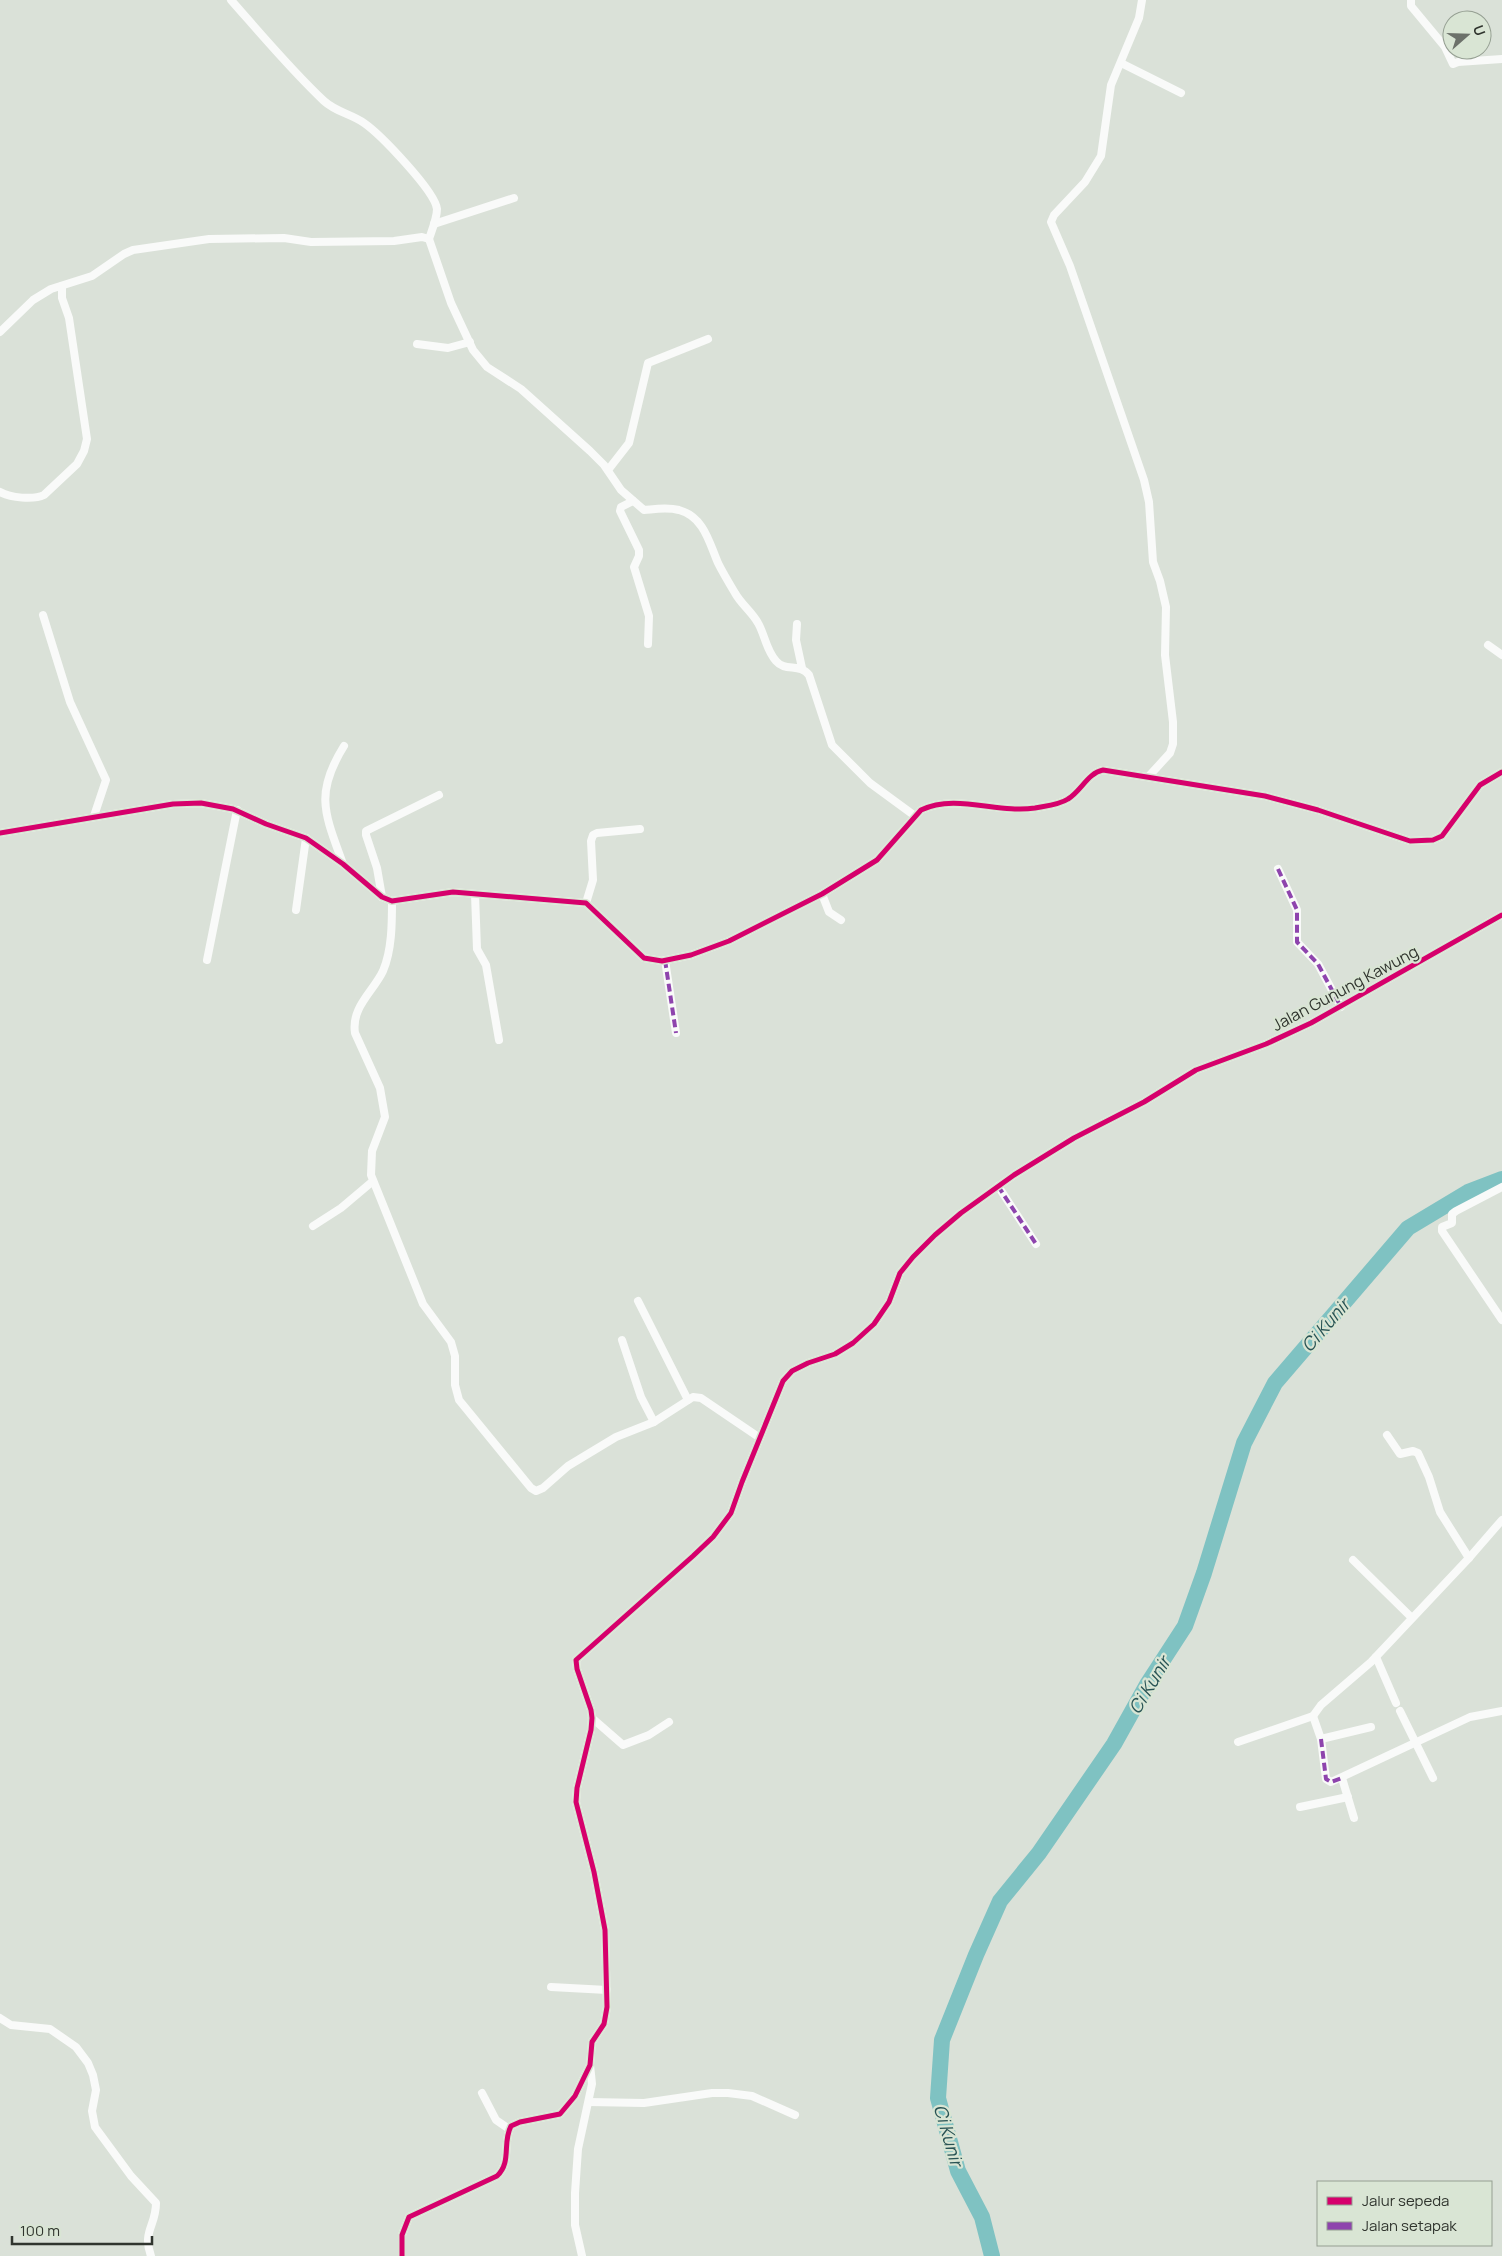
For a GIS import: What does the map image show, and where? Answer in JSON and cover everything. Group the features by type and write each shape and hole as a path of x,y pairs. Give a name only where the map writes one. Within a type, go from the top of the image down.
{"street":[{"path":"231,0 284,60 325,102 366,125 395,151 434,200 436,213 429,238 451,303 470,342 487,367 521,389 590,451 608,470 621,490 644,510 663,508 680,510 690,515 702,525 719,564 735,593 760,625 774,660 781,666 802,668"},
{"path":"1142,0 1139,18 1111,86 1098,165 1054,215 1051,222 1083,302 1144,480 1149,502 1153,562 1163,591 1166,608 1164,655 1173,722 1173,744 1170,753 1149,776"},
{"path":"1411,0 1411,6 1445,47 1453,64 1458,62 1502,60"},
{"path":"1121,63 1181,93"},
{"path":"434,224 514,198"},
{"path":"0,332 33,300 51,289 92,276 133,250 209,239 284,238 311,242 394,241 422,237 429,238"},
{"path":"0,492 21,497 39,498 44,496 77,464 84,452 87,439 69,318 62,298 62,286"},
{"path":"608,470 629,443 648,363 708,339"},
{"path":"417,344 448,348 470,342"},
{"path":"633,501 621,507 620,511 639,550 639,556 634,567 649,616 648,644"},
{"path":"43,615 70,702 106,780 94,816"},
{"path":"797,624 796,640 802,668 811,678 832,744 870,783 916,816"},
{"path":"1488,645 1502,655"},
{"path":"343,864 328,825 324,799 331,770 344,746"},
{"path":"0,833 158,806 202,803 237,810 266,824 306,838 343,864 382,897 392,901 417,899 438,893 475,894 586,904 644,958 665,960 691,955 729,941 822,894 877,860 916,816 928,807 944,805 985,806 1017,810 1056,804 1067,800 1082,788 1093,774 1103,770 1264,796 1318,810 1410,841 1433,840 1442,836 1480,785 1502,772"},
{"path":"382,897 377,868 366,831 439,795"},
{"path":"208,960 237,810"},
{"path":"586,904 593,880 591,841 593,836 597,833 640,828"},
{"path":"296,910 306,838"},
{"path":"1278,869 1297,910 1297,942 1318,964 1341,1007"},
{"path":"475,894 477,949 486,965 499,1040"},
{"path":"822,894 829,912 841,920"},
{"path":"392,901 392,929 383,970 355,1015 354,1024 355,1033 380,1088 385,1117 372,1150 370,1163 373,1181 423,1304 451,1342 455,1356 455,1385 459,1400 532,1489 538,1491 568,1466 616,1437 654,1422 696,1396 760,1438"},
{"name":"Jalan Gunung Kawung","path":"592,1718 576,1660 609,1633 713,1537 731,1513 783,1381 792,1371 835,1354 853,1343 874,1324 888,1302 900,1273 935,1235 998,1186 1074,1138 1144,1102 1196,1070 1266,1044 1341,1007 1502,915"},
{"path":"665,960 676,1033"},
{"path":"313,1226 341,1208 373,1181"},
{"path":"998,1186 1036,1244"},
{"path":"1502,1187 1456,1211 1452,1214 1452,1223 1442,1227 1442,1231 1502,1320"},
{"path":"638,1301 688,1400"},
{"path":"622,1340 641,1397 654,1422"},
{"path":"1387,1435 1400,1454 1413,1451 1418,1453 1429,1477 1440,1512 1469,1558"},
{"path":"1238,1742 1314,1716 1320,1705 1376,1657 1502,1520"},
{"path":"1354,1560 1411,1617"},
{"path":"1376,1657 1396,1703"},
{"path":"1400,1711 1433,1778"},
{"path":"1314,1716 1320,1739 1326,1779 1331,1782 1470,1717 1502,1711"},
{"path":"592,1718 623,1745 649,1735 669,1722"},
{"path":"582,2256 576,2225 575,2193 578,2149 593,2080 590,2065 592,2042 604,2024 607,1990 605,1930 594,1872 576,1802 576,1788 591,1730 592,1718"},
{"path":"1320,1739 1371,1727"},
{"path":"1342,1778 1354,1818"},
{"path":"1300,1808 1348,1797"},
{"path":"551,1988 607,1990"},
{"path":"0,2018 11,2025 50,2029 76,2047 88,2063 96,2090 92,2111 96,2127 131,2176 156,2203 156,2214 147,2235 151,2256"},
{"path":"402,2256 402,2235 409,2217 488,2181 503,2170 507,2157 506,2140 509,2129 513,2124 560,2114 574,2096 590,2065"},
{"path":"482,2093 496,2120 509,2129"},
{"path":"589,2102 644,2103 712,2093 728,2093 752,2096 795,2116"}],"waterway":[{"name":"Ci Kunir","path":"992,2256 982,2217 958,2171 938,2098 942,2040 1000,1901 1039,1853 1114,1744 1148,1683 1185,1626 1204,1573 1244,1443 1275,1383 1408,1228 1468,1192 1502,1179"}],"marked path":[{"path":"1278,869 1297,910 1297,942 1318,964 1341,1007"},
{"path":"665,960 676,1033"},
{"path":"998,1186 1036,1244"},
{"path":"1321,1739 1326,1779 1331,1782 1342,1778"}],"cycle path":[{"path":"0,833 173,804 201,803 233,809 266,824 306,838 343,864 382,897 392,901 453,892 586,903 644,958 662,961 691,955 729,941 822,894 877,860 921,810 934,805 963,803 1021,809 1052,805 1068,799 1089,778 1103,770 1265,796 1318,810 1410,841 1433,840 1442,836 1480,785 1502,772"},
{"path":"402,2256 402,2235 409,2217 497,2176 502,2171 506,2159 508,2132 511,2126 520,2122 560,2114 575,2096 590,2065 592,2042 604,2024 607,2007 605,1930 594,1872 576,1802 577,1788 591,1730 592,1718 576,1660 693,1556 713,1537 731,1513 783,1381 792,1371 808,1363 835,1354 853,1343 874,1324 889,1302 900,1273 913,1257 961,1213 1014,1175 1074,1138 1144,1102 1196,1070 1266,1044 1311,1023 1502,915"}]}
